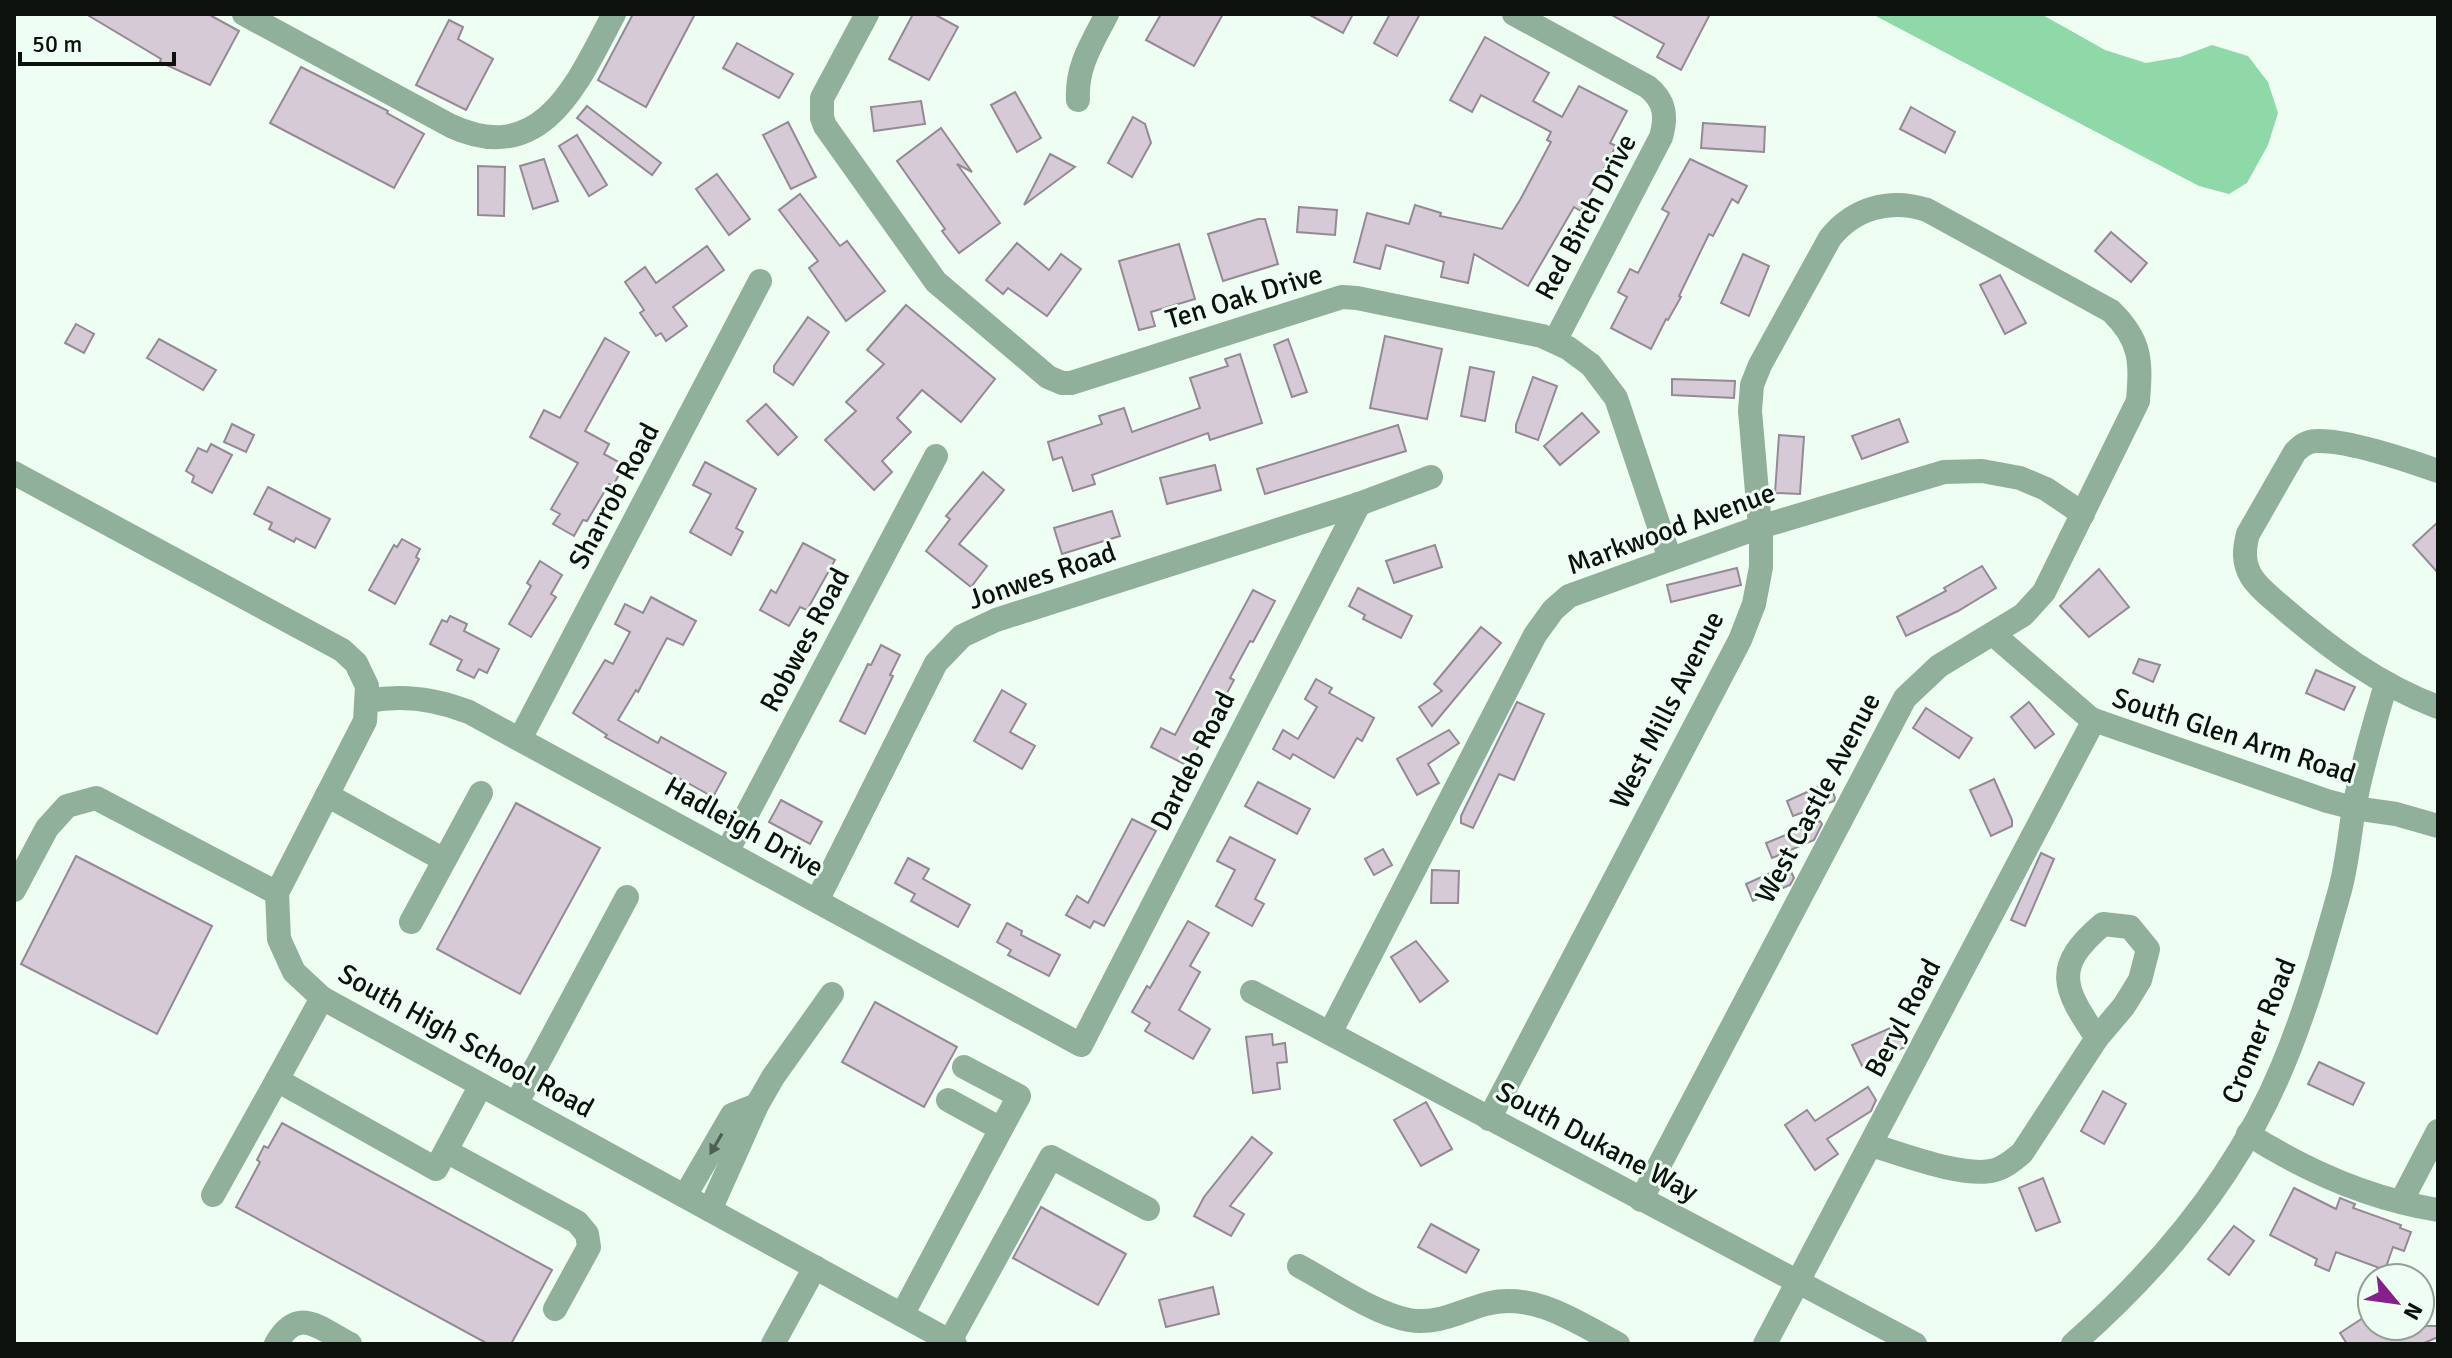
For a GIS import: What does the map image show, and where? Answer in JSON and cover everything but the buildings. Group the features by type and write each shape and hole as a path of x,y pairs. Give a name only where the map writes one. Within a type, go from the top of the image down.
{"street":[{"path":"245,14 458,129 491,136 524,131 546,119 572,93 614,14"},
{"name":"Ten Oak Drive","path":"867,14 822,98 825,126 936,282 1056,381 1071,383 1329,300 1349,297 1534,334 1555,341 1591,365 1616,398 1670,559"},
{"path":"1078,100 1078,77 1083,58 1107,14"},
{"name":"Red Birch Drive","path":"1514,14 1648,87 1658,96 1665,115 1661,137 1555,341"},
{"name":"West Mills Avenue","path":"1489,1119 1740,640 1754,604 1761,567 1750,411 1754,378 1830,238 1852,218 1878,206 1899,204 1927,210 2101,304 2124,324 2133,339 2141,365 2141,387"},
{"name":"Sharrob Road","path":"520,739 760,281"},
{"name":"West Castle Avenue","path":"1641,1200 1905,698 1939,666 2023,615 2044,592 2132,414 2141,387"},
{"path":"2438,471 2357,447 2317,441 2305,444 2295,452 2248,534 2245,546 2246,565 2259,586 2309,630 2386,684 2438,707"},
{"name":"Robwes Road","path":"727,852 936,456"},
{"name":"Markwood Avenue","path":"1330,1033 1543,622 1569,596 1760,527 1935,474 1963,470 2020,478 2046,489 2083,514"},
{"path":"14,473 342,650 360,670 367,686 368,701"},
{"name":"Jonwes Road","path":"817,901 936,663 962,636 996,620 1359,504 1431,477"},
{"name":"Dardeb Road","path":"1081,1045 1359,504"},
{"name":"South Glen Arm Road","path":"1993,634 2094,720 2354,808 2383,811 2438,826"},
{"name":"Cromer Road","path":"2073,1344 2111,1311 2163,1257 2230,1166 2283,1065 2313,984 2340,892 2350,847 2354,808 2386,684"},
{"name":"Hadleigh Drive","path":"368,701 397,696 451,705 477,716 1081,1045"},
{"name":"South High School Road","path":"368,701 365,721 277,893 279,939 294,972 322,998 952,1342"},
{"name":"Beryl Road","path":"1765,1344 2094,720"},
{"path":"411,922 481,793"},
{"path":"327,795 444,860"},
{"path":"14,890 47,828 67,806 96,798 277,893"},
{"path":"516,1104 627,897"},
{"name":"South Dukane Way","path":"1252,992 1915,1344"},
{"path":"710,1210 757,1105 773,1077 832,994"},
{"path":"213,1195 322,998"},
{"path":"1871,1145 1970,1172 1999,1170 2022,1153 2097,1038"},
{"path":"902,1315 1019,1096 964,1067"},
{"path":"277,1080 436,1169 481,1085"},
{"path":"948,1100 1001,1129"},
{"path":"685,1196 732,1115 757,1105"},
{"path":"2401,1202 2438,1131"},
{"path":"2248,1134 2314,1171 2356,1188 2438,1210"},
{"path":"446,1151 577,1222 587,1234 589,1247 555,1309"},
{"path":"952,1342 1051,1157 1148,1209"},
{"path":"1299,1266 1400,1318 1435,1320 1493,1302 1520,1301 1554,1310 1618,1344"},
{"path":"773,1344 815,1267"},
{"path":"276,1344 284,1330 293,1323 304,1321 350,1344"}],"shaded area":[{"path":"1872,14 2041,14 2105,50 2146,63 2180,57 2212,45 2248,56 2268,82 2278,113 2268,145 2247,183 2229,194 2199,186"}]}
